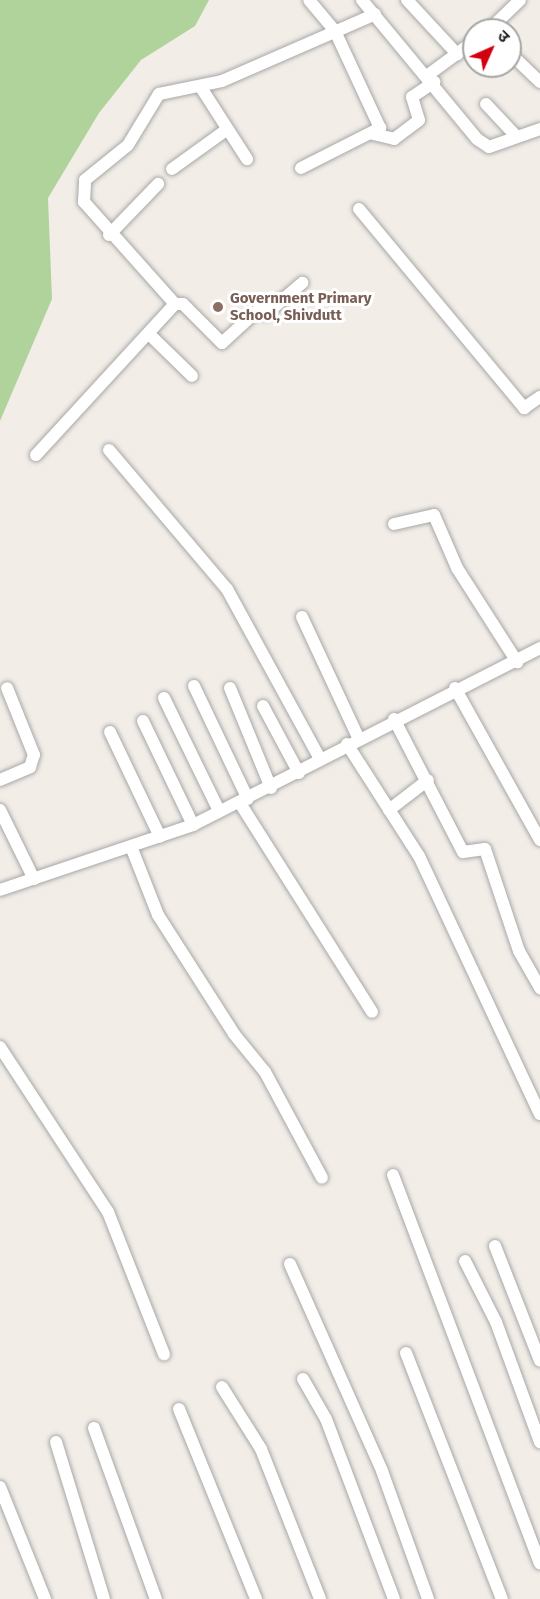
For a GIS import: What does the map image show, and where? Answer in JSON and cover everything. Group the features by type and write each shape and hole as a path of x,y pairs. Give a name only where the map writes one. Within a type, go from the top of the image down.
{"street":[{"path":"301,168 373,134 380,128 377,114 335,31 309,0"},
{"path":"362,0 431,78 483,143 489,147 540,129"},
{"path":"407,0 457,54"},
{"path":"501,18 520,0"},
{"path":"302,283 266,314 260,308 222,343 183,304 175,304 109,235 80,195 85,180 128,146 152,99 200,86 375,14"},
{"path":"373,134 394,139 418,120 412,97 462,50"},
{"path":"522,65 540,82"},
{"path":"200,86 226,130 247,159"},
{"path":"486,104 517,137"},
{"path":"172,169 226,130"},
{"path":"109,235 158,184"},
{"path":"359,209 524,408 540,397"},
{"path":"36,455 175,304"},
{"path":"149,334 192,376"},
{"path":"109,450 227,589 320,759"},
{"path":"394,524 434,515 457,568 517,662"},
{"path":"302,617 352,741 389,810 419,856 540,1114"},
{"path":"0,890 132,849 193,825 271,788 393,719 455,688 517,662 540,648"},
{"path":"194,686 244,801 372,1012"},
{"path":"0,780 30,767 34,755 6,688"},
{"path":"230,688 271,788"},
{"path":"455,688 540,840"},
{"path":"164,698 219,811"},
{"path":"262,706 299,773"},
{"path":"393,719 428,780 463,852 485,849 519,951 540,988"},
{"path":"143,721 193,825"},
{"path":"110,732 160,837"},
{"path":"389,810 428,780"},
{"path":"0,810 34,879"},
{"path":"132,849 158,915 234,1035 272,1082 322,1178"},
{"path":"0,1047 108,1212 164,1354"},
{"path":"393,1175 540,1563"},
{"path":"495,1246 540,1361"},
{"path":"465,1261 496,1322 540,1442"},
{"path":"290,1264 382,1471 428,1599"},
{"path":"406,1353 502,1599"},
{"path":"303,1379 326,1419 394,1599"},
{"path":"222,1387 261,1449 320,1599"},
{"path":"179,1409 256,1599"},
{"path":"94,1428 156,1599"},
{"path":"57,1442 104,1599"},
{"path":"0,1486 45,1599"}],"green space":[{"path":"0,0 209,0 195,26 141,60 99,113 48,198 52,299 0,421"}],"place":[{"name":"Government Primary School, Shivdutt","path":"218,307"}]}
